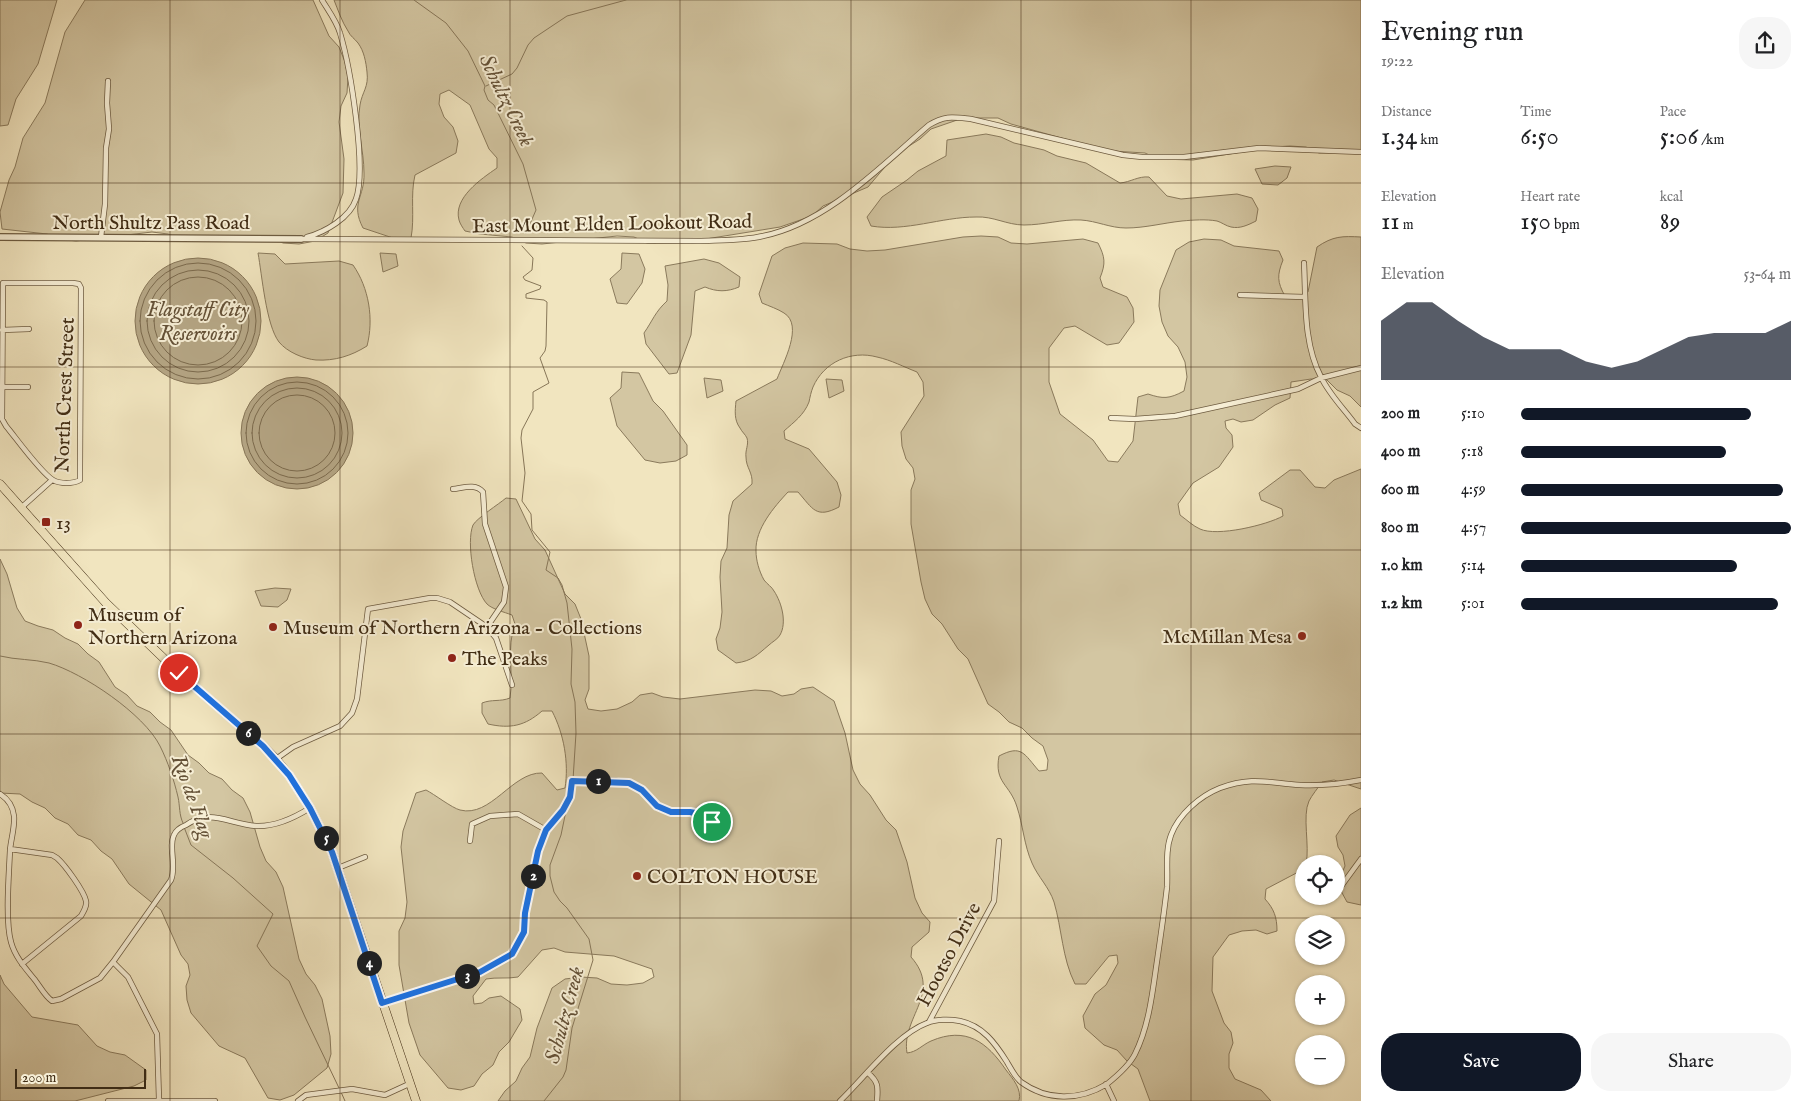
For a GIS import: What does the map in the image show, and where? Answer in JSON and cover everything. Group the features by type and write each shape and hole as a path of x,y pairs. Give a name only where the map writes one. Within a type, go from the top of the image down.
{"main road":[{"path":"0,484 103,600 179,673 263,746 289,775 310,808 332,852 416,1101"}],"street":[{"path":"301,239 318,234 340,221 356,201 360,182 357,129 348,69 340,32 322,0"},
{"path":"101,237 105,204 106,148 109,129 108,81"},
{"name":"East Mount Elden Lookout Road","path":"301,239 698,241 762,236 791,228 844,198 929,125 940,118 971,119 1123,155 1142,157 1184,157 1259,148 1361,152"},
{"name":"North Shultz Pass Road","path":"0,238 301,239"},
{"path":"1304,263 1305,297 1312,356 1321,378 1355,424 1361,428"},
{"name":"North Crest Street","path":"2,330 2,283 79,284 82,296 80,480 74,484 52,480"},
{"path":"1240,295 1305,297"},
{"path":"22,507 52,480 6,426 2,418 2,330 29,329"},
{"path":"1111,418 1135,419 1175,416 1298,389 1321,378 1361,368"},
{"path":"2,387 28,387"},
{"path":"453,489 473,486 478,487 483,492 485,524 506,587 504,602 487,627"},
{"path":"276,759 293,747 340,726 352,714 357,699 368,610 430,598 450,602 487,627 496,638 512,685"},
{"path":"840,1101 900,1040 929,1022 953,1019 968,1023 981,1030 991,1039 1019,1081 1030,1089 1047,1096 1073,1099 1106,1084 1123,1070 1134,1055 1150,1006 1164,912 1168,874 1167,853 1172,834 1181,818 1194,803 1218,789 1234,783 1253,780 1320,786 1361,781"},
{"path":"382,1003 480,972 512,954 524,932 525,913 538,851 546,830 563,810 570,797 572,781 629,783 642,790 657,806 671,812 700,814"},
{"path":"0,794 13,810 14,818 10,849 8,931 14,951 22,964 46,996 52,1001 61,999 100,978 113,962 171,880 174,866 172,841 178,830 194,819 206,816 256,826 271,825 285,821 310,808"},
{"path":"470,841 472,824 490,816 518,814 546,830"},
{"name":"Hootso Drive","path":"929,1022 994,901 999,841"},
{"path":"10,849 52,855 57,858 82,891 86,901 85,909 81,916 22,964"},
{"path":"338,868 365,857"},
{"path":"1345,881 1361,859"},
{"path":"113,962 128,978 157,1034 159,1100"},
{"path":"868,1073 876,1079 878,1089 877,1101"},
{"path":"298,1101 306,1095 352,1089 381,1095 409,1084"},
{"path":"1106,1084 1114,1101"},
{"path":"108,1101 215,1101"}],"shaded area":[{"path":"0,0 57,0 38,64 16,99 8,125 0,126"},
{"path":"85,0 313,0 329,36 339,47 348,77 347,93 341,106 339,122 344,159 343,193 328,233 315,241 299,244 283,243 270,237 253,236 198,241 152,232 76,241 60,239 47,234 2,229 0,212 23,138 45,103 65,32"},
{"path":"334,0 1361,0 1361,152 1319,153 1306,147 1290,146 1272,147 1193,160 1158,159 1145,153 1096,150 1083,144 1011,124 998,118 963,118 931,129 920,139 895,155 868,187 823,206 812,216 780,227 681,243 647,243 634,237 617,236 542,244 526,243 512,237 465,231 461,224 458,212 460,204 476,183 497,168 497,158 489,149 470,105 449,90 440,94 439,104 444,117 453,127 458,141 456,153 415,175 411,238 402,241 363,228 359,219 358,206 364,173 359,113 367,82 367,68 362,49 346,27"},
{"path":"986,134 1086,163 1120,183 1141,177 1149,177 1167,196 1181,199 1237,194 1252,198 1258,209 1256,221 1238,227 1229,226 1217,221 1200,220 1126,228 1081,220 1024,225 976,217 950,219 910,226 871,226 867,217 882,197 918,171 946,156 947,140"},
{"path":"1275,166 1291,167 1287,178 1278,185 1262,184 1255,169"},
{"path":"963,237 998,237 1011,243 1027,244 1083,239 1098,243 1104,260 1100,278 1103,287 1127,297 1133,308 1134,322 1119,343 1107,345 1075,326 1064,328 1049,348 1049,382 1060,414 1093,440 1108,461 1118,462 1133,441 1138,397 1148,394 1158,397 1174,396 1184,391 1187,377 1185,362 1178,347 1168,336 1162,322 1159,306 1160,290 1176,250 1189,242 1204,239 1221,240 1234,246 1279,251 1283,260 1279,274 1280,287 1285,296 1297,298 1308,292 1317,247 1338,238 1361,237 1361,407 1350,396 1337,390 1327,380 1311,379 1291,382 1290,398 1275,405 1253,420 1241,422 1233,419 1225,421 1226,428 1232,435 1233,447 1219,467 1193,483 1178,504 1180,515 1200,529 1218,532 1242,529 1266,523 1283,516 1282,509 1261,500 1259,493 1290,470 1300,470 1315,487 1325,488 1334,480 1361,469 1361,789 1334,780 1322,782 1310,799 1307,807 1307,855 1295,855 1295,874 1266,889 1265,899 1271,906 1274,914 1277,931 1267,934 1256,930 1242,931 1229,935 1213,957 1212,991 1224,1023 1231,1032 1233,1043 1229,1054 1229,1068 1235,1079 1261,1090 1271,1101 1150,1101 1138,1069 1117,1050 1104,1045 1085,1028 1083,1016 1095,994 1106,985 1118,963 1117,955 1109,956 1086,984 1075,984 1067,964 1054,902 1032,863 1017,807 1001,778 998,765 999,756 1018,751 1026,756 1039,771 1047,770 1048,760 1043,746 1022,728 1009,722 988,704 968,659 958,649 942,624 932,614 925,599 911,524 911,490 915,479 913,468 906,459 902,446 901,432 924,396 923,382 917,372 882,358 858,355 839,360 818,378 804,411 784,431 785,439 809,449 837,482 841,495 839,507 820,512 815,510 798,492 788,492 777,504 762,527 756,554 762,577 773,590 783,613 783,625 780,635 758,655 746,661 736,663 718,650 716,639 720,628 722,612 721,561 727,548 729,515 733,501 752,484 746,461 747,441 736,419 736,401 777,379 792,335 790,319 784,313 762,303 759,294 772,256 785,248 803,243 837,244 850,249 867,251 885,250"},
{"path":"258,253 275,254 285,264 339,261 353,265 363,284 369,304 370,325 367,346 343,357 323,360 301,357 282,346 271,324"},
{"path":"380,253 396,254 398,266 383,272"},
{"path":"622,253 639,254 645,269 642,283 627,304 617,303 610,279 621,269"},
{"path":"704,259 719,263 740,277 739,287 722,291 705,287 695,291 691,335 677,373 669,374 646,344 644,333 667,301 668,285 665,266"},
{"path":"622,372 639,373 653,401 663,411 687,445 687,455 676,461 660,463 645,460 617,426 610,398 621,388"},
{"path":"704,378 721,380 723,391 707,398"},
{"path":"826,379 842,380 844,391 829,398"},
{"path":"506,498 516,499 535,539 545,550 565,594 575,604 581,619 589,656 589,689 585,700 588,709 601,711 617,709 632,702 640,695 652,693 663,697 680,699 755,690 771,691 782,696 813,687 834,701 845,733 853,770 860,784 870,795 886,820 896,830 907,862 915,898 922,913 930,922 929,932 912,947 911,957 920,970 923,982 919,1005 907,1040 907,1053 943,1037 955,1035 974,1039 999,1060 1018,1088 1019,1101 498,1101 516,1081 530,1057 537,1028 552,988 565,979 581,977 597,978 611,984 627,985 643,983 654,977 652,969 614,956 565,952 554,948 542,950 518,977 486,979 473,996 474,1004 501,996 520,1009 522,1020 509,1042 499,1052 493,1065 482,1074 474,1086 461,1090 448,1088 420,1055 409,1023 399,965 399,931 405,918 407,902 401,847 403,831 416,793 426,790 457,809 471,811 492,802 521,779 531,775 542,773 557,790 565,788 566,778 566,759 560,729 552,711 542,711 523,723 510,726 488,724 482,713 482,703 510,698 511,642 515,624 512,615 487,604 482,597 472,566 471,533 475,522"},
{"path":"0,559 7,574 17,608 25,621 53,630 78,644 99,662 115,687 127,695 137,706 150,712 171,730 188,755 209,773 222,779 243,798 250,812 266,861 276,872 283,887 299,959 322,999 330,1036 331,1054 327,1068 294,1095 280,1100 268,1098 245,1058 219,1046 191,1013 187,1000 186,986 190,975 188,964 181,955 161,910 129,884 112,859 91,840 78,835 68,824 55,818 45,808 20,794 0,793"},
{"path":"275,588 291,589 287,600 278,607 261,606 255,591"},
{"path":"1361,808 1361,905 1347,902 1345,898 1345,855 1343,855 1338,847 1336,836 1350,815"},
{"path":"0,975 4,984 32,1017 78,1025 97,1046 110,1052 125,1055 146,1070 146,1080 134,1086 75,1101 0,1101"}],"water":[{"name":"Flagstaff City Reservoirs","path":"198,258 222,263 242,277 256,297 261,321 256,345 242,365 222,379 198,384 174,379 154,365 140,345 135,321 140,297 154,277 174,263"},
{"name":"Flagstaff City Reservoirs","path":"297,377 319,381 337,393 349,411 353,433 349,455 337,473 319,485 297,489 275,485 257,473 245,455 241,433 245,411 257,393 275,381"}],"waterway":[{"name":"Schultz Creek","path":"414,0 446,23 468,51 485,86 484,90 488,100 494,105 523,164 536,210 526,233"},
{"path":"486,86 512,74 534,38 567,16 626,0"},
{"name":"Schultz Creek","path":"522,246 533,258 532,270 523,277 525,280 541,286 540,289 526,294 526,298 547,302 546,346 540,358 549,383 533,392 533,409 522,430 521,438 525,473 522,501 531,514 532,530 550,552 546,570 558,578 567,603 572,649 571,684 575,702 576,733 573,780"},
{"name":"Rio de Flag","path":"0,656 49,663 63,668 95,685 127,708 152,734 166,758 179,800 183,823"},
{"name":"Schultz Creek","path":"544,1101 563,1077 566,1070 572,1028 593,960 589,939 554,892 550,876 550,865 561,835 567,806"},
{"name":"Rio de Flag","path":"184,827 191,845 233,878 273,914 257,946 271,966 289,981 339,1088"},
{"name":"Rio de Flag","path":"341,1092 345,1101"}],"place":[{"name":"13","path":"46,522"},
{"name":"Museum of Northern Arizona","path":"78,625"},
{"name":"Museum of Northern Arizona - Collections","path":"273,627"},
{"name":"McMillan Mesa","path":"1302,636"},
{"name":"The Peaks","path":"452,658"},
{"name":"COLTON HOUSE","path":"637,876"}],"route":[{"path":"179,673 276,759 289,775 318,821 338,868 382,1003 480,972 512,954 524,932 525,913 538,851 546,830 563,810 570,797 572,781 616,781 629,783 642,790 657,806 671,812 700,814 707,812 712,816 712,822"}]}
